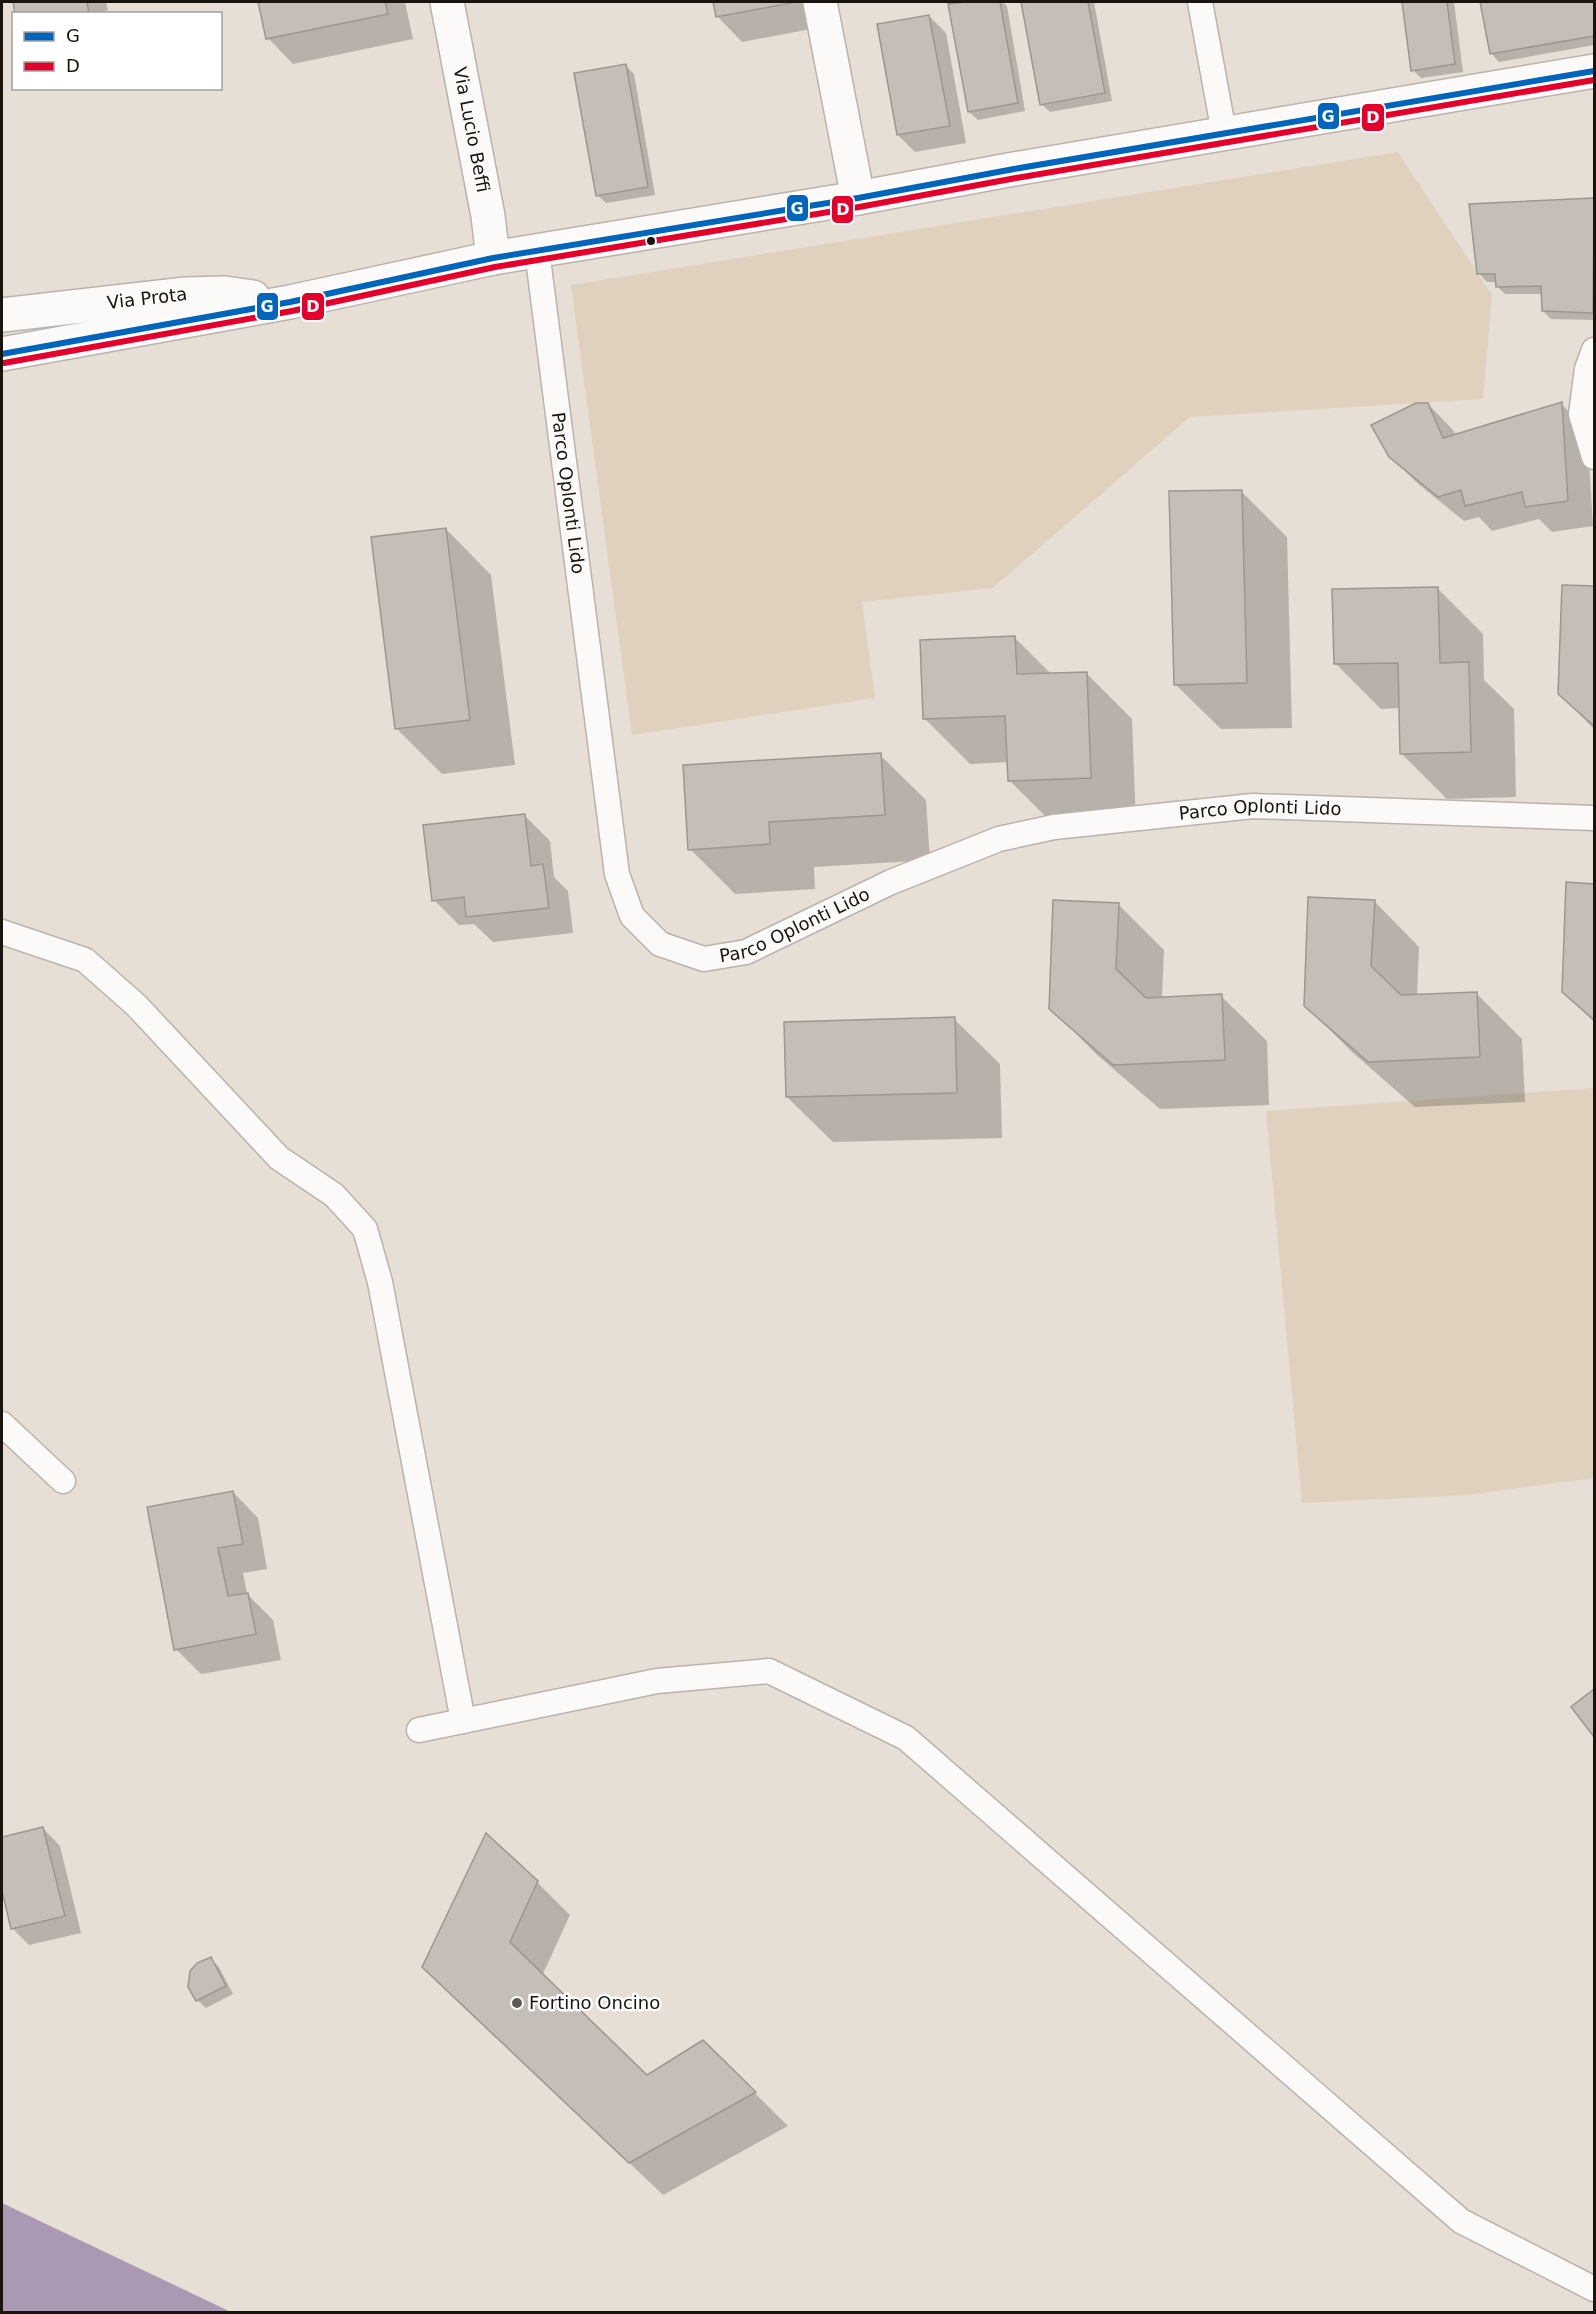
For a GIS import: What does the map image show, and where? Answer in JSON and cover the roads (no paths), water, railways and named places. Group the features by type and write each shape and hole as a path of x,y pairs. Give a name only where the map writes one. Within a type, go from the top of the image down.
{"street":[{"name":"Via Lucio Beffi","path":"447,2 488,216 493,258"},
{"path":"820,2 858,198"},
{"name":"Via Prota","path":"2,354 290,302 493,258 858,198 1014,169 1594,71"},
{"name":"Via Prota","path":"2,315 186,294 225,293 290,302"}],"lane":[{"path":"1200,2 1224,134"},
{"name":"Parco Oplonti Lido","path":"537,251 617,874 632,916 660,944 704,959 746,952 891,882 999,839 1054,827 1253,806 1594,818"},
{"path":"1594,350 1587,369 1581,414 1594,457"},
{"path":"2,932 85,960 136,1005 279,1158 334,1195 365,1229 380,1282 463,1721"},
{"path":"2,1424 63,1481"},
{"path":"419,1730 657,1681 769,1671 906,1738 1461,2221 1594,2289"}],"place":[{"name":"Fortino Oncino","path":"517,2003"}]}
